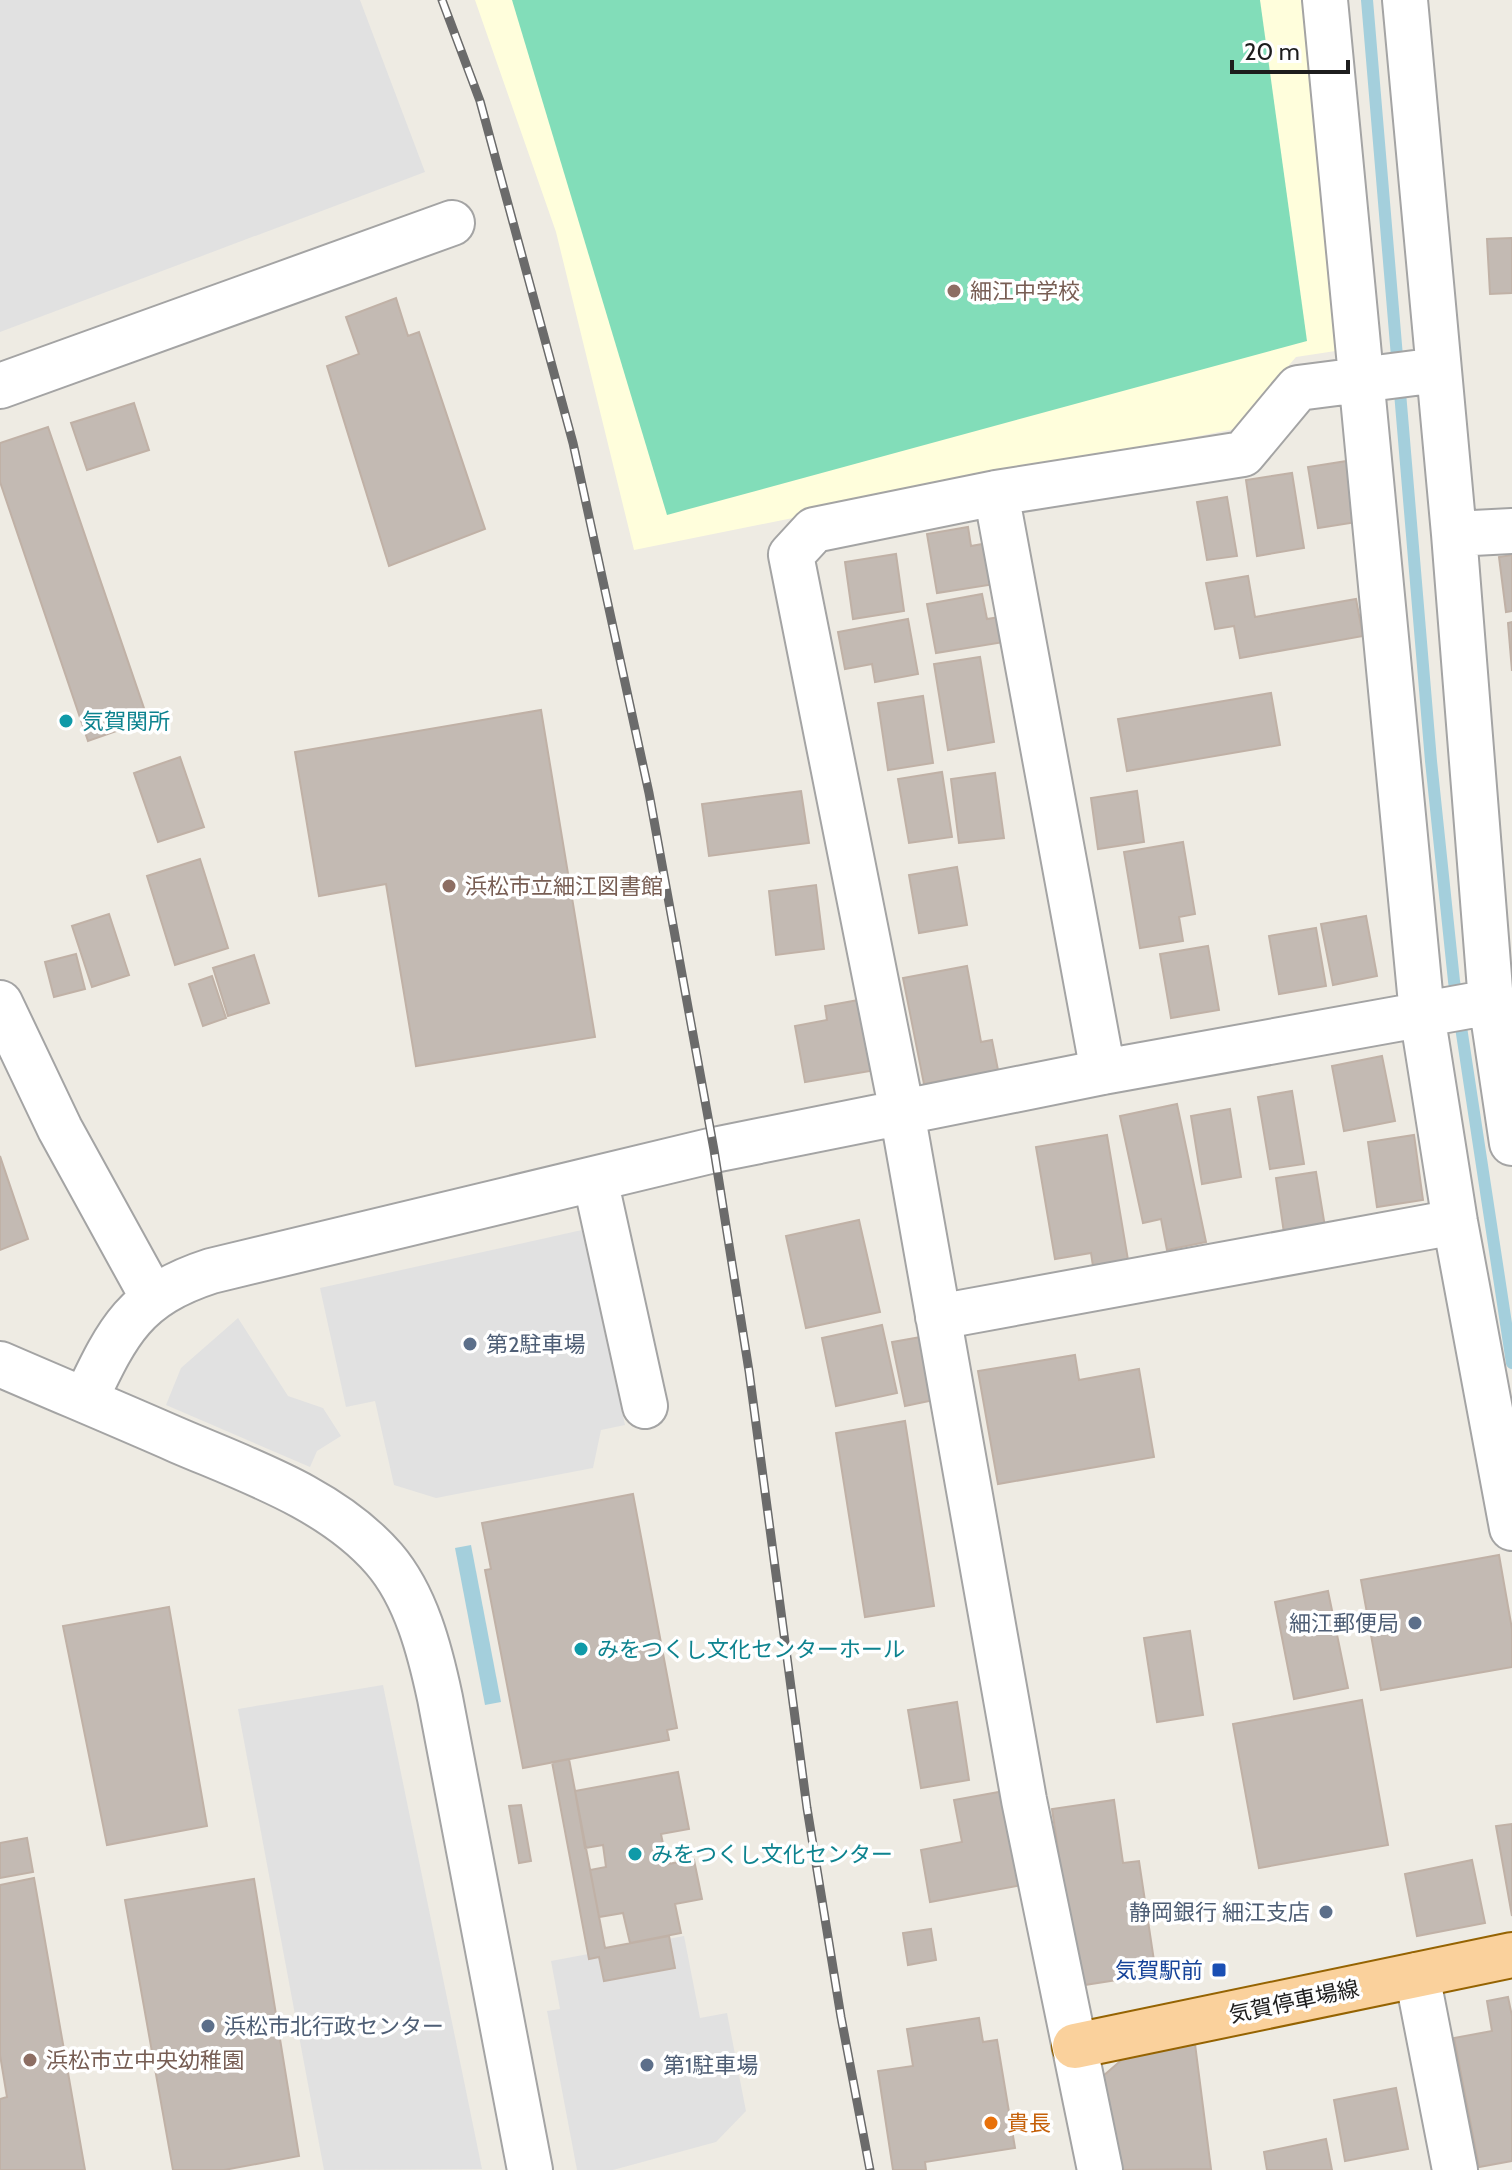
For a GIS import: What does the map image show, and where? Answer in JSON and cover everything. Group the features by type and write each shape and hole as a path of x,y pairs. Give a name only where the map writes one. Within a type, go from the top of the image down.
{"main road":[{"name":"気賀停車場線","path":"1075,2046 1512,1955"}],"street":[{"path":"1325,0 1422,1014 1455,1222 1512,1528"},
{"path":"1405,0 1454,534 1491,1002 1512,1143"},
{"path":"0,386 452,223"},
{"path":"1100,2170 1024,1800 902,1112 791,555 814,530 996,493 1243,454 1298,388 1438,370"},
{"path":"996,493 1103,1072"},
{"path":"1454,534 1512,531"},
{"path":"85,1400 115,1338 133,1315 182,1280 211,1271 714,1150 1103,1072 1491,1002"},
{"path":"0,1003 60,1129 153,1298"},
{"path":"595,1179 645,1406"},
{"path":"938,1317 1455,1222"},
{"path":"0,1364 259,1475 300,1496 364,1540 384,1559 400,1581 423,1636 440,1698 530,2170"},
{"path":"1417,1975 1455,2170"}],"shaded area":[{"path":"0,0 360,0 425,172 0,332"},
{"name":"細江中学校","path":"475,0 1311,0 1342,350 1296,357 1234,429 634,550 556,232"},
{"name":"第2駐車場","path":"582,1230 625,1425 601,1430 593,1468 436,1498 394,1485 375,1401 346,1407 320,1288"},
{"path":"238,1318 288,1396 323,1408 341,1436 317,1451 310,1467 166,1405 181,1368"},
{"path":"383,1685 482,2169 324,2170 238,1709"},
{"name":"第1駐車場","path":"684,1936 700,2018 727,2013 746,2111 716,2142 613,2170 577,2170 547,2011 560,2009 551,1961"}],"green space":[{"name":"細江中学校","path":"512,0 1260,0 1307,341 667,515"}],"water":[{"path":"471,1545 501,1702 485,1705 455,1548"}],"building":[{"path":"1512,238 1512,293 1490,294 1487,239"},
{"path":"396,298 408,336 419,332 485,529 389,566 327,366 359,354 346,317"},
{"path":"134,403 149,450 87,470 71,423"},
{"path":"48,427 148,720 88,741 0,482 0,443"},
{"path":"1347,461 1357,522 1318,528 1308,467"},
{"path":"1292,473 1304,548 1257,556 1246,480"},
{"path":"1227,497 1237,556 1207,560 1197,502"},
{"path":"968,527 971,546 988,543 995,584 937,593 927,534"},
{"path":"896,554 904,611 853,619 845,562"},
{"path":"1512,555 1512,611 1506,612 1499,557"},
{"path":"1248,576 1255,617 1356,599 1363,636 1240,658 1234,626 1215,629 1206,583"},
{"path":"982,594 987,619 1000,617 1004,642 936,653 927,604"},
{"path":"908,619 918,674 875,682 872,664 845,669 838,632"},
{"path":"1512,622 1512,671 1508,623"},
{"path":"980,657 994,742 948,750 934,664"},
{"path":"1271,693 1280,745 1127,771 1118,719"},
{"path":"923,696 933,763 888,770 878,703"},
{"path":"541,710 595,1037 416,1066 386,884 319,896 295,752"},
{"path":"180,757 204,827 158,842 134,773"},
{"path":"942,772 952,837 909,843 898,779"},
{"path":"995,773 1004,838 959,843 951,779"},
{"path":"801,791 809,843 709,856 702,804"},
{"path":"1137,791 1144,842 1098,849 1091,798"},
{"path":"1183,842 1195,914 1179,917 1183,941 1140,948 1124,852"},
{"path":"200,859 228,948 175,965 147,876"},
{"path":"957,867 967,925 919,933 909,875"},
{"path":"816,885 824,949 776,955 769,891"},
{"path":"109,914 129,975 92,987 72,926"},
{"path":"1366,916 1377,976 1333,985 1321,924"},
{"path":"1316,928 1326,986 1279,994 1269,936"},
{"path":"1208,946 1219,1010 1171,1018 1160,954"},
{"path":"76,954 85,989 54,997 45,962"},
{"path":"254,955 269,1003 228,1016 213,968"},
{"path":"967,966 981,1042 992,1040 998,1070 924,1084 903,978"},
{"path":"212,976 226,1018 203,1026 189,984"},
{"path":"864,999 876,1070 805,1082 795,1026 827,1020 825,1006"},
{"path":"1382,1056 1395,1121 1344,1131 1332,1066"},
{"path":"1292,1091 1304,1164 1270,1169 1258,1097"},
{"path":"1177,1104 1206,1242 1167,1250 1161,1219 1143,1223 1120,1116"},
{"path":"1230,1109 1241,1177 1202,1184 1191,1116"},
{"path":"1107,1135 1128,1260 1093,1266 1091,1253 1055,1259 1036,1147"},
{"path":"1414,1135 1423,1200 1377,1207 1368,1142"},
{"path":"0,1156 28,1239 0,1250"},
{"path":"1316,1172 1325,1227 1284,1233 1276,1178"},
{"path":"859,1220 880,1312 806,1328 786,1236"},
{"path":"882,1325 897,1393 836,1406 822,1338"},
{"path":"921,1337 934,1400 905,1406 892,1342"},
{"path":"1075,1355 1079,1380 1139,1369 1154,1457 998,1484 978,1371"},
{"path":"905,1421 934,1606 865,1617 836,1433"},
{"name":"みをつくし文化センターホール","path":"633,1494 677,1728 667,1730 669,1740 523,1768 485,1570 491,1569 482,1523"},
{"path":"1499,1555 1512,1629 1512,1667 1381,1690 1361,1580"},
{"path":"1328,1591 1348,1688 1294,1699 1275,1602"},
{"path":"169,1607 207,1826 107,1845 63,1626"},
{"path":"1190,1631 1203,1715 1157,1722 1144,1638"},
{"path":"1362,1700 1388,1845 1259,1868 1233,1724"},
{"path":"957,1702 969,1780 921,1788 908,1710"},
{"path":"569,1759 605,1948 669,1936 675,1968 604,1981 599,1957 589,1959 552,1762"},
{"name":"みをつくし文化センター","path":"678,1772 689,1829 661,1834 667,1864 694,1860 702,1899 675,1904 681,1933 630,1943 623,1913 599,1917 590,1870 606,1867 603,1845 585,1848 575,1791"},
{"path":"1010,1790 1027,1884 930,1902 921,1850 962,1842 954,1800"},
{"path":"1114,1800 1123,1863 1139,1861 1156,1974 1078,1986 1052,1809"},
{"path":"521,1805 531,1861 519,1863 509,1806"},
{"path":"1512,1824 1512,1916 1496,1826"},
{"path":"27,1838 33,1872 0,1878 0,1843"},
{"path":"1472,1860 1485,1923 1417,1936 1405,1874"},
{"path":"34,1878 85,2170 0,2170 0,2099 7,2097 0,2055 0,1885"},
{"path":"254,1879 299,2156 224,2170 173,2170 125,1900"},
{"path":"931,1929 936,1960 908,1965 903,1933"},
{"path":"1508,1997 1512,2016 1512,2161 1479,2167 1454,2038 1492,2031 1487,2001"},
{"path":"979,2018 983,2042 997,2040 1015,2148 925,2162 926,2170 893,2170 878,2071 913,2066 907,2029"},
{"path":"1195,2044 1211,2169 1114,2170 1102,2077 1132,2051"},
{"path":"1396,2088 1408,2149 1345,2161 1334,2100"},
{"path":"1326,2139 1332,2170 1267,2170 1264,2152"}],"waterway":[{"path":"1367,0 1431,761 1454,981 1512,1363"}],"railway":[{"path":"442,0 480,101 573,443 649,793 714,1150 749,1371 807,1808 870,2170"}],"place":[{"name":"細江中学校","path":"954,291"},
{"name":"気賀関所","path":"66,721"},
{"name":"浜松市立細江図書館","path":"449,886"},
{"name":"第2駐車場","path":"470,1344"},
{"name":"細江郵便局","path":"1415,1623"},
{"name":"みをつくし文化センターホール","path":"581,1649"},
{"name":"みをつくし文化センター","path":"635,1854"},
{"name":"静岡銀行 細江支店","path":"1326,1912"},
{"name":"気賀駅前","path":"1219,1970"},
{"name":"浜松市北行政センター","path":"208,2026"},
{"name":"浜松市立中央幼稚園","path":"30,2060"},
{"name":"第1駐車場","path":"647,2065"},
{"name":"貴長","path":"991,2123"}]}
